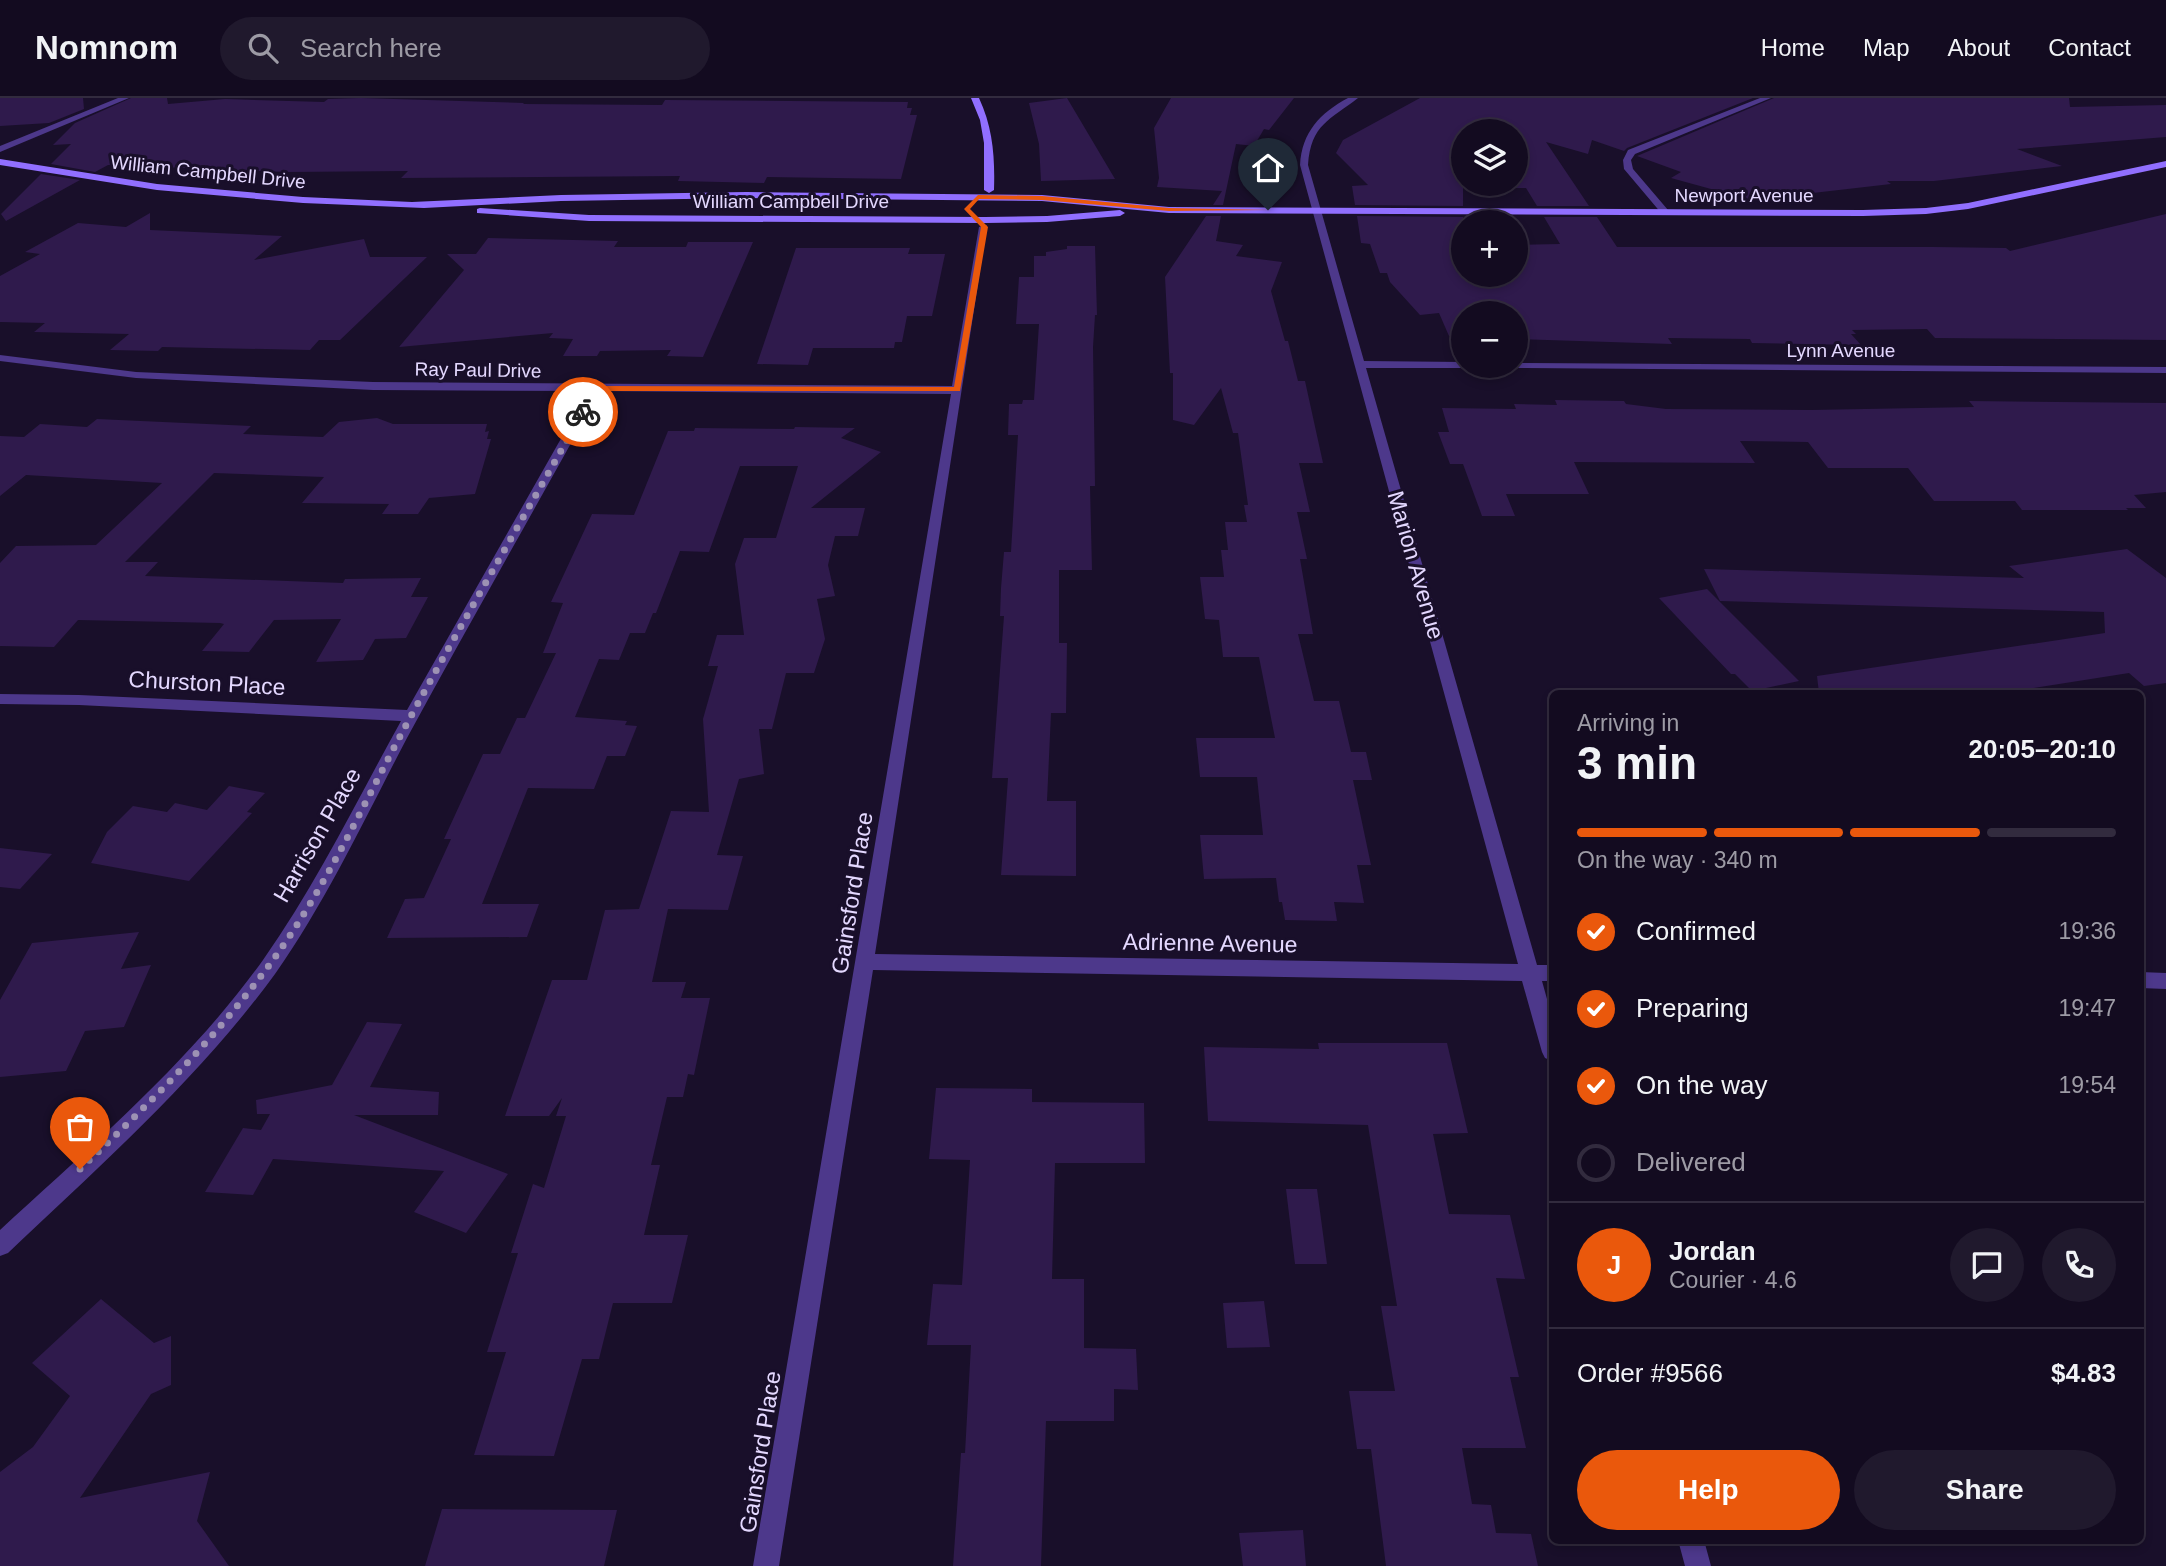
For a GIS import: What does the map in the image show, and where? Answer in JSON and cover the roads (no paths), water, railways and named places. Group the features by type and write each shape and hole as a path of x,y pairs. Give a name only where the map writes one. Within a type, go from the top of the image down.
{"street":[{"path":"0,149 125,98"},
{"path":"975,98 988,134 991,159 989,190"},
{"name":"Marion Avenue","path":"1354,98 1327,114 1304,145 1304,165 1549,1041"},
{"path":"1665,212 1629,169 1627,160 1631,152 1768,98"},
{"name":"William Campbell Drive","path":"0,162 157,187 303,200 414,204 589,218 986,222 1169,209"},
{"name":"Newport Avenue","path":"1317,210 1926,211 2006,199 2166,164"},
{"path":"989,190 1004,197 1013,208 986,222 967,209 989,190"},
{"path":"735,218 732,214 733,206 746,195"},
{"path":"774,218 786,208 785,195"},
{"name":"William Campbell Drive","path":"414,204 603,197 785,195 1004,197 1169,209 1317,210"},
{"path":"589,218 603,197"},
{"name":"Gainsford Place","path":"766,1566 867,962 986,222"},
{"name":"Ray Paul Drive","path":"0,358 122,374 270,383 957,390"},
{"path":"1360,364 1451,365"},
{"name":"Lynn Avenue","path":"1528,366 2166,370"},
{"name":"Harrison Place","path":"0,1245 170,1083 219,1029 269,966 333,862 411,716 596,388"},
{"name":"Churston Place","path":"0,699 93,700 411,716"},
{"name":"Adrienne Avenue","path":"867,962 1549,973"},
{"path":"2144,980 2166,981"},
{"path":"1692,1544 1698,1566"}]}
